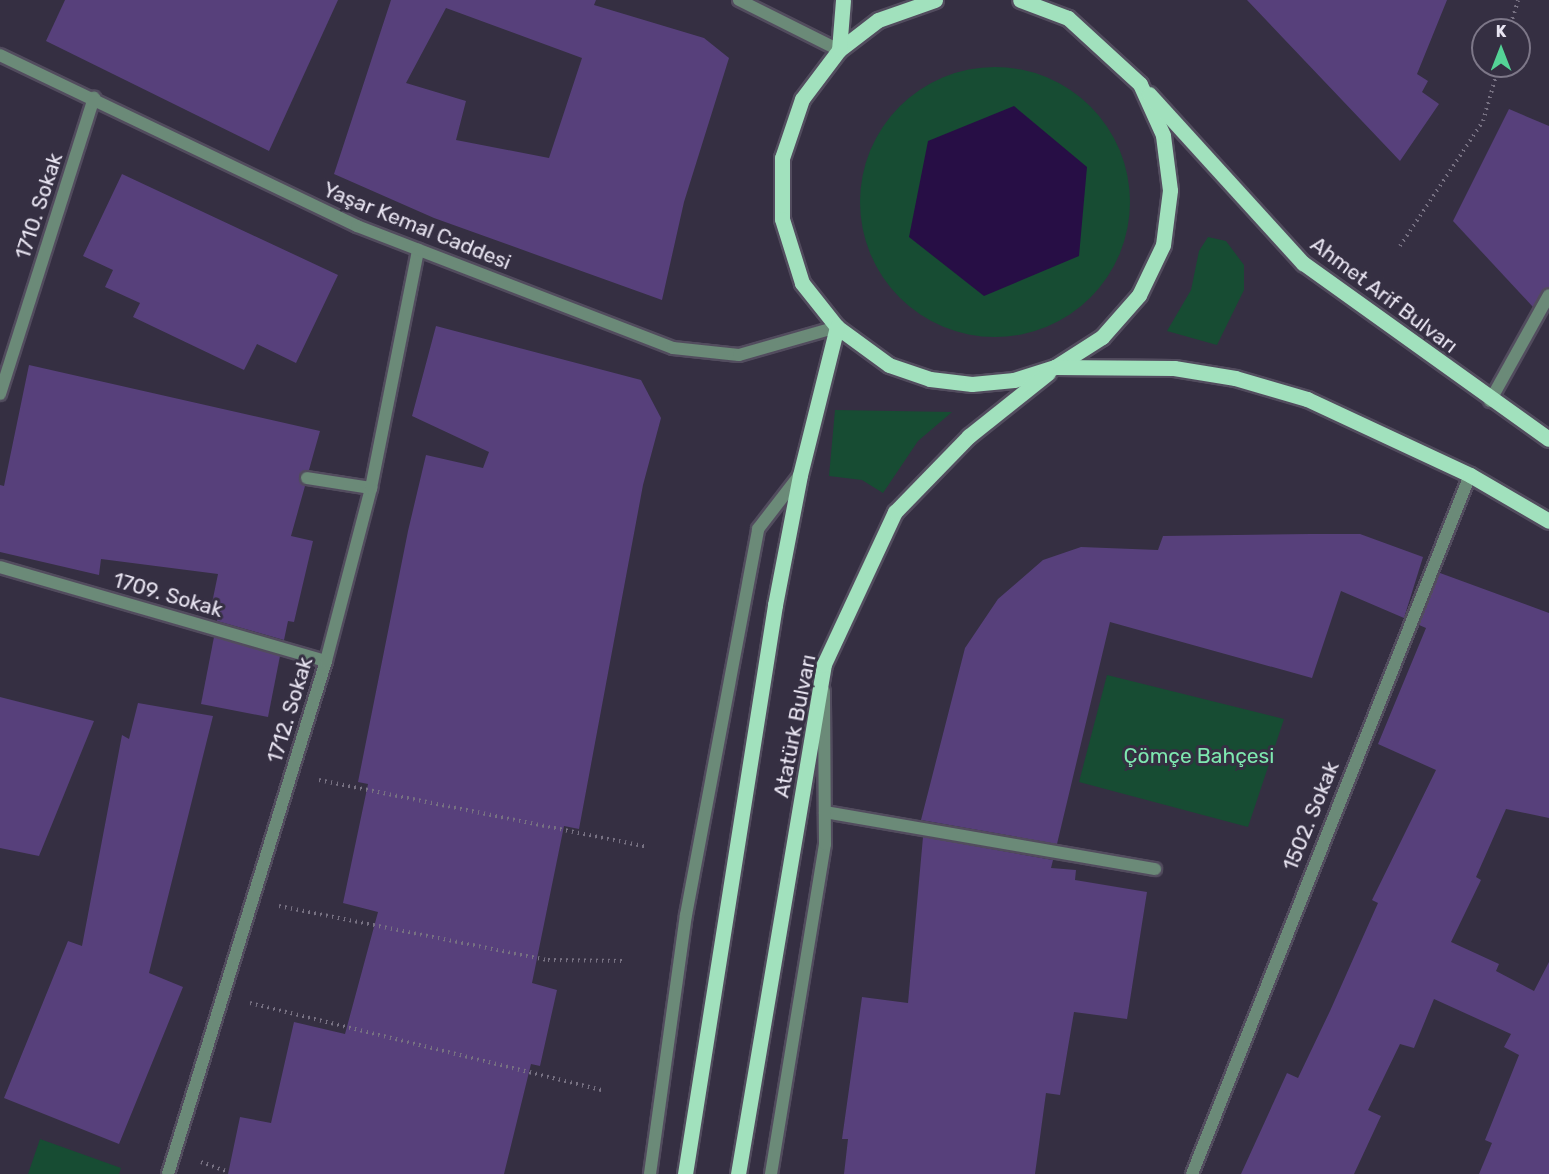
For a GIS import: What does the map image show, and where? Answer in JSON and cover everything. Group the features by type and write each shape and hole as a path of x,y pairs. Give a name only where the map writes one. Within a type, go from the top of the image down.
{"main road":[{"path":"839,50 843,0"},
{"path":"935,0 878,20 839,50 798,109 782,158 782,219 802,283 837,327 890,365 930,379 1014,380 1055,367 1110,329 1139,295 1163,245 1169,179 1163,135 1140,84"},
{"path":"1020,0 1068,18"},
{"path":"1054,0 1068,18"},
{"name":"Ahmet Arif Bulvarı","path":"1068,18 1140,84 1303,263 1490,401 1549,439"},
{"name":"Atatürk Bulvarı","path":"685,1174 800,475 837,327"},
{"path":"1055,367 1174,368 1235,378 1306,399 1470,475 1549,521"},
{"name":"Atatürk Bulvarı","path":"738,1174 824,664 895,512 969,436 1055,367"}],"street":[{"path":"739,0 839,50"},
{"name":"Yaşar Kemal Caddesi","path":"0,55 94,98 357,226 673,348 739,355 837,327"},
{"name":"1710. Sokak","path":"0,394 94,98"},
{"name":"1712. Sokak","path":"168,1174 326,661 371,488 418,250"},
{"path":"1490,401 1549,295"},
{"path":"650,1174 686,915 758,529 800,475"},
{"name":"1502. Sokak","path":"1192,1174 1470,475"},
{"path":"307,478 371,488"},
{"name":"1709. Sokak","path":"0,567 326,661"},
{"path":"771,1174 825,844 824,664"},
{"path":"825,812 1155,869"}],"path":[{"path":"1513,18 1518,0"},
{"path":"1400,246 1483,121 1496,78"},
{"path":"291,774 644,846"},
{"path":"252,900 548,960 624,961"},
{"path":"222,997 602,1090"}],"green space":[{"path":"995,67 1021,70 1047,77 1081,98 1099,116 1120,150 1127,176 1130,202 1127,228 1120,254 1099,288 1081,306 1047,327 1021,334 995,337 969,334 943,327 909,306 891,288 870,254 863,228 860,202 863,176 870,150 891,116 909,98 943,77 969,70"},
{"path":"1208,237 1226,241 1244,265 1244,290 1217,345 1167,331 1191,290 1199,251"},
{"path":"835,410 952,412 918,441 883,493 862,480 829,476"},
{"name":"Çömçe Bahçesi","path":"1107,675 1284,719 1248,827 1079,782"},
{"path":"40,1139 121,1168 119,1174 28,1174"}],"shaded area":[{"path":"1014,106 1087,167 1079,256 984,296 909,237 928,141"}],"building":[{"path":"65,0 338,0 269,151 46,41"},
{"path":"391,0 596,0 594,5 704,38 729,58 684,202 662,300 434,218 334,174","holes":["446,8 582,58 549,158 456,140 466,101 406,83"]},
{"path":"1247,0 1447,0 1417,74 1428,81 1422,92 1439,104 1400,161"},
{"path":"1509,109 1549,126 1549,287 1533,307 1453,221"},
{"path":"122,174 338,275 296,363 257,344 244,370 133,317 140,303 105,287 113,270 83,256"},
{"path":"436,326 641,380 661,418 643,485 579,829 564,826 532,983 557,990 540,1066 531,1064 504,1174 228,1174 240,1117 271,1123 294,1022 345,1034 378,912 343,903 368,784 358,782 408,531 426,455 483,468 489,452 412,416"},
{"path":"29,365 320,431 309,470 299,476 305,486 291,536 313,541 294,622 288,621 284,640 217,621 220,605 212,603 218,574 101,559 99,575 0,552 0,485 4,486"},
{"path":"1360,534 1423,557 1404,618 1341,591 1312,678 1110,622 1057,844 921,820 965,648 998,599 1043,560 1081,547 1158,550 1163,536"},
{"path":"1440,573 1549,613 1549,818 1506,809 1476,877 1481,880 1451,942 1499,964 1496,971 1534,991 1549,962 1549,1174 1479,1174 1492,1143 1485,1140 1519,1055 1504,1047 1511,1034 1434,999 1414,1048 1400,1044 1368,1110 1381,1116 1354,1174 1241,1174 1287,1073 1298,1078 1378,903 1372,900 1436,770 1378,744 1426,628 1419,625"},
{"path":"214,637 280,656 268,717 201,704"},
{"path":"0,697 94,721 39,856 0,848"},
{"path":"138,703 213,716 149,973 183,987 119,1144 4,1098 68,941 82,946 122,735 129,739"},
{"path":"923,837 1053,860 1051,868 1076,870 1075,880 1147,892 1127,1019 1074,1012 1060,1095 1046,1093 1035,1174 844,1174 848,1139 842,1139 862,997 908,1003"}]}
